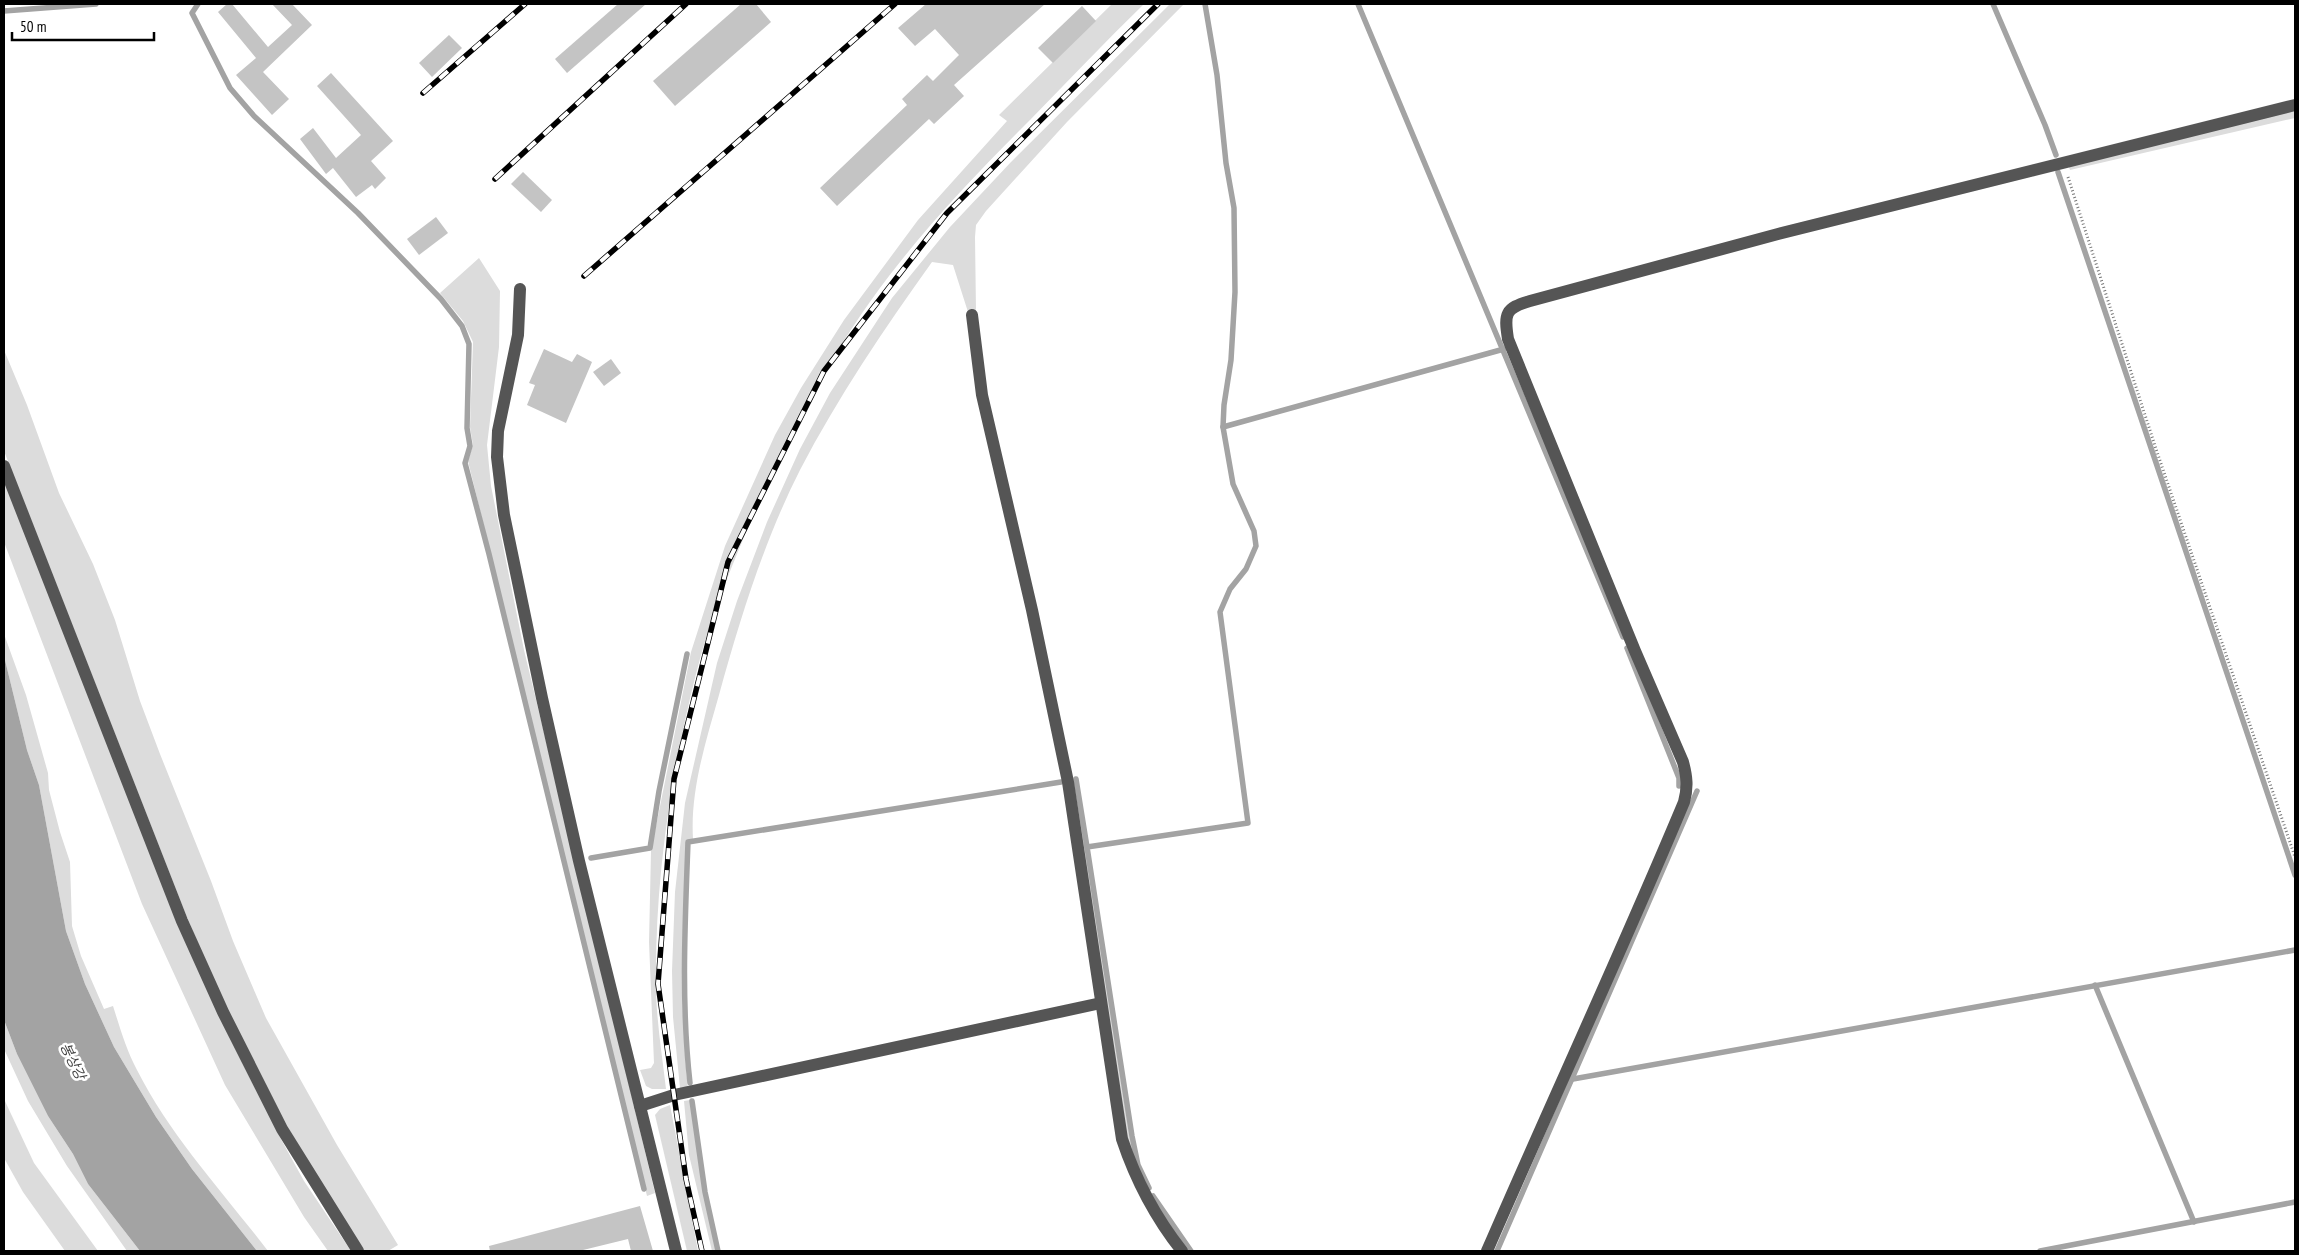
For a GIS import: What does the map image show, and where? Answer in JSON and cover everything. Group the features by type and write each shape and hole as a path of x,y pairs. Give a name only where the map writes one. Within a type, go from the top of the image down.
{"street":[{"path":"1487,1251 1646,894 1684,802 1687,790 1687,779 1683,762 1635,651 1508,339 1505,319 1508,312 1514,305 1778,234 2295,105"},
{"path":"520,290 518,335 498,430 497,457 504,515 542,698 577,852 676,1251"},
{"path":"972,314 982,395 1032,610 1068,782 1122,1140 1133,1172 1148,1202 1182,1251"},
{"path":"4,466 182,920 223,1012 282,1129 358,1251"},
{"path":"640,1106 674,1096 1101,1003"}],"path":[{"path":"2063,163 2156,449 2295,856"}],"shaded area":[{"path":"1112,4 1144,4 975,176 922,235 889,276 849,333 813,393 781,455 752,518 722,593 702,651 679,747 672,786 662,865 656,944 657,1010 666,1089 652,1089 646,1086 640,1070 651,1068 654,1063 649,942 651,851 691,652 725,546 775,435 801,388 844,320 918,220 1007,121 999,115"},
{"path":"1170,4 1184,4 1067,122 986,211 976,225 976,311 968,312 953,265 932,262 879,338 846,390 800,470 787,497 764,552 744,609 709,730 696,784 693,839 688,840 683,933 682,996 688,1089 680,1088 673,1017 672,971 675,892 685,803 717,663 737,601 767,522 800,449 830,393 892,298 950,227 1011,162"},
{"path":"2295,108 2295,118 2070,170 2068,164"},
{"path":"479,258 500,291 499,347 487,445 491,486 524,650 655,1193 647,1196 468,461 473,445 470,427 473,342 463,321 440,293"},
{"path":"4,350 27,405 59,493 93,564 115,620 140,701 233,941 266,1018 337,1145 398,1245 388,1251 365,1251 351,1233 286,1124 225,1006 186,915 4,451"},
{"path":"4,479 230,1039 304,1181 351,1251 328,1251 304,1217 225,1085 142,904 4,542"},
{"path":"4,634 26,695 48,773 49,790 60,832 70,862 72,926 81,956 104,1009 113,1006 133,1062 165,1118 198,1164 268,1251 257,1251 192,1169 156,1117 114,1047 85,984 66,931 39,785 27,750 4,656"},
{"path":"1075,779 1130,1137 1134,1153 1153,1197 1170,1225 1190,1251 1183,1249 1156,1210 1142,1183 1125,1138 1070,780"},
{"path":"4,1020 17,1054 48,1116 73,1154 88,1184 140,1251 127,1251 67,1166 28,1101 4,1049"},
{"path":"4,1099 34,1163 98,1251 65,1251 23,1192 4,1158"},
{"path":"690,1100 703,1192 717,1251 712,1251 689,1155 684,1101"},
{"path":"670,1105 698,1251 687,1251 655,1115 660,1109"}],"water":[{"name":"봉상강","path":"4,656 27,750 39,785 66,931 85,984 114,1047 156,1117 192,1169 257,1251 140,1251 88,1184 73,1154 48,1116 17,1054 4,1020"}],"building":[{"path":"227,4 232,4 268,47 292,25 272,4 292,4 312,25 263,72 289,99 272,115 236,75 256,58 218,12"},
{"path":"618,4 646,4 567,73 555,59"},
{"path":"741,4 756,4 771,22 675,106 653,81"},
{"path":"926,4 1045,4 954,85 964,96 934,124 929,119 837,206 820,188 907,105 902,99 927,75 933,81 959,55 935,29 915,46 898,28"},
{"path":"1082,6 1096,21 1053,63 1038,48"},
{"path":"449,35 462,48 432,77 419,63"},
{"path":"331,73 393,141 371,161 386,178 375,189 372,185 356,197 333,168 326,174 300,139 313,128 336,158 361,135 317,86"},
{"path":"523,172 552,200 541,212 511,184"},
{"path":"436,217 448,233 419,255 407,239"},
{"path":"544,349 572,362 577,354 592,362 566,423 527,405 535,385 529,383"},
{"path":"611,359 621,373 604,386 593,372"},
{"path":"640,1206 653,1251 631,1251 628,1239 579,1251 490,1251 489,1246"}],"waterway":[{"path":"4,11 96,4"},
{"path":"198,4 192,13 230,88 254,116 358,213 441,299 462,326 469,344 467,428 470,446 465,463 489,554 644,1189"},
{"path":"1149,1188 1138,1165 1132,1136 1087,847 1248,823 1220,612 1230,589 1246,569 1256,546 1254,531 1233,484 1223,427 1224,405 1231,360 1235,292 1234,208 1226,163 1217,75 1205,4"},
{"path":"1358,4 1623,637"},
{"path":"1993,4 2056,155"},
{"path":"2058,172 2295,875"},
{"path":"1223,427 1504,349"},
{"path":"1627,648 1679,778 1679,786"},
{"path":"591,858 650,848 659,791 687,654"},
{"path":"1076,779 1087,847"},
{"path":"690,1083 685,1023 688,842 1061,782"},
{"path":"1497,1251 1697,791"},
{"path":"1573,1079 2295,950"},
{"path":"2095,985 2194,1222"},
{"path":"692,1101 705,1192 718,1251"},
{"path":"1153,1196 1191,1251"},
{"path":"2040,1251 2295,1202"}],"railway":[{"path":"423,93 525,4"},
{"path":"495,179 686,4"},
{"path":"584,276 895,4"},
{"path":"702,1251 686,1179 658,984 674,779 728,562 824,371 947,213 1158,4"}]}
